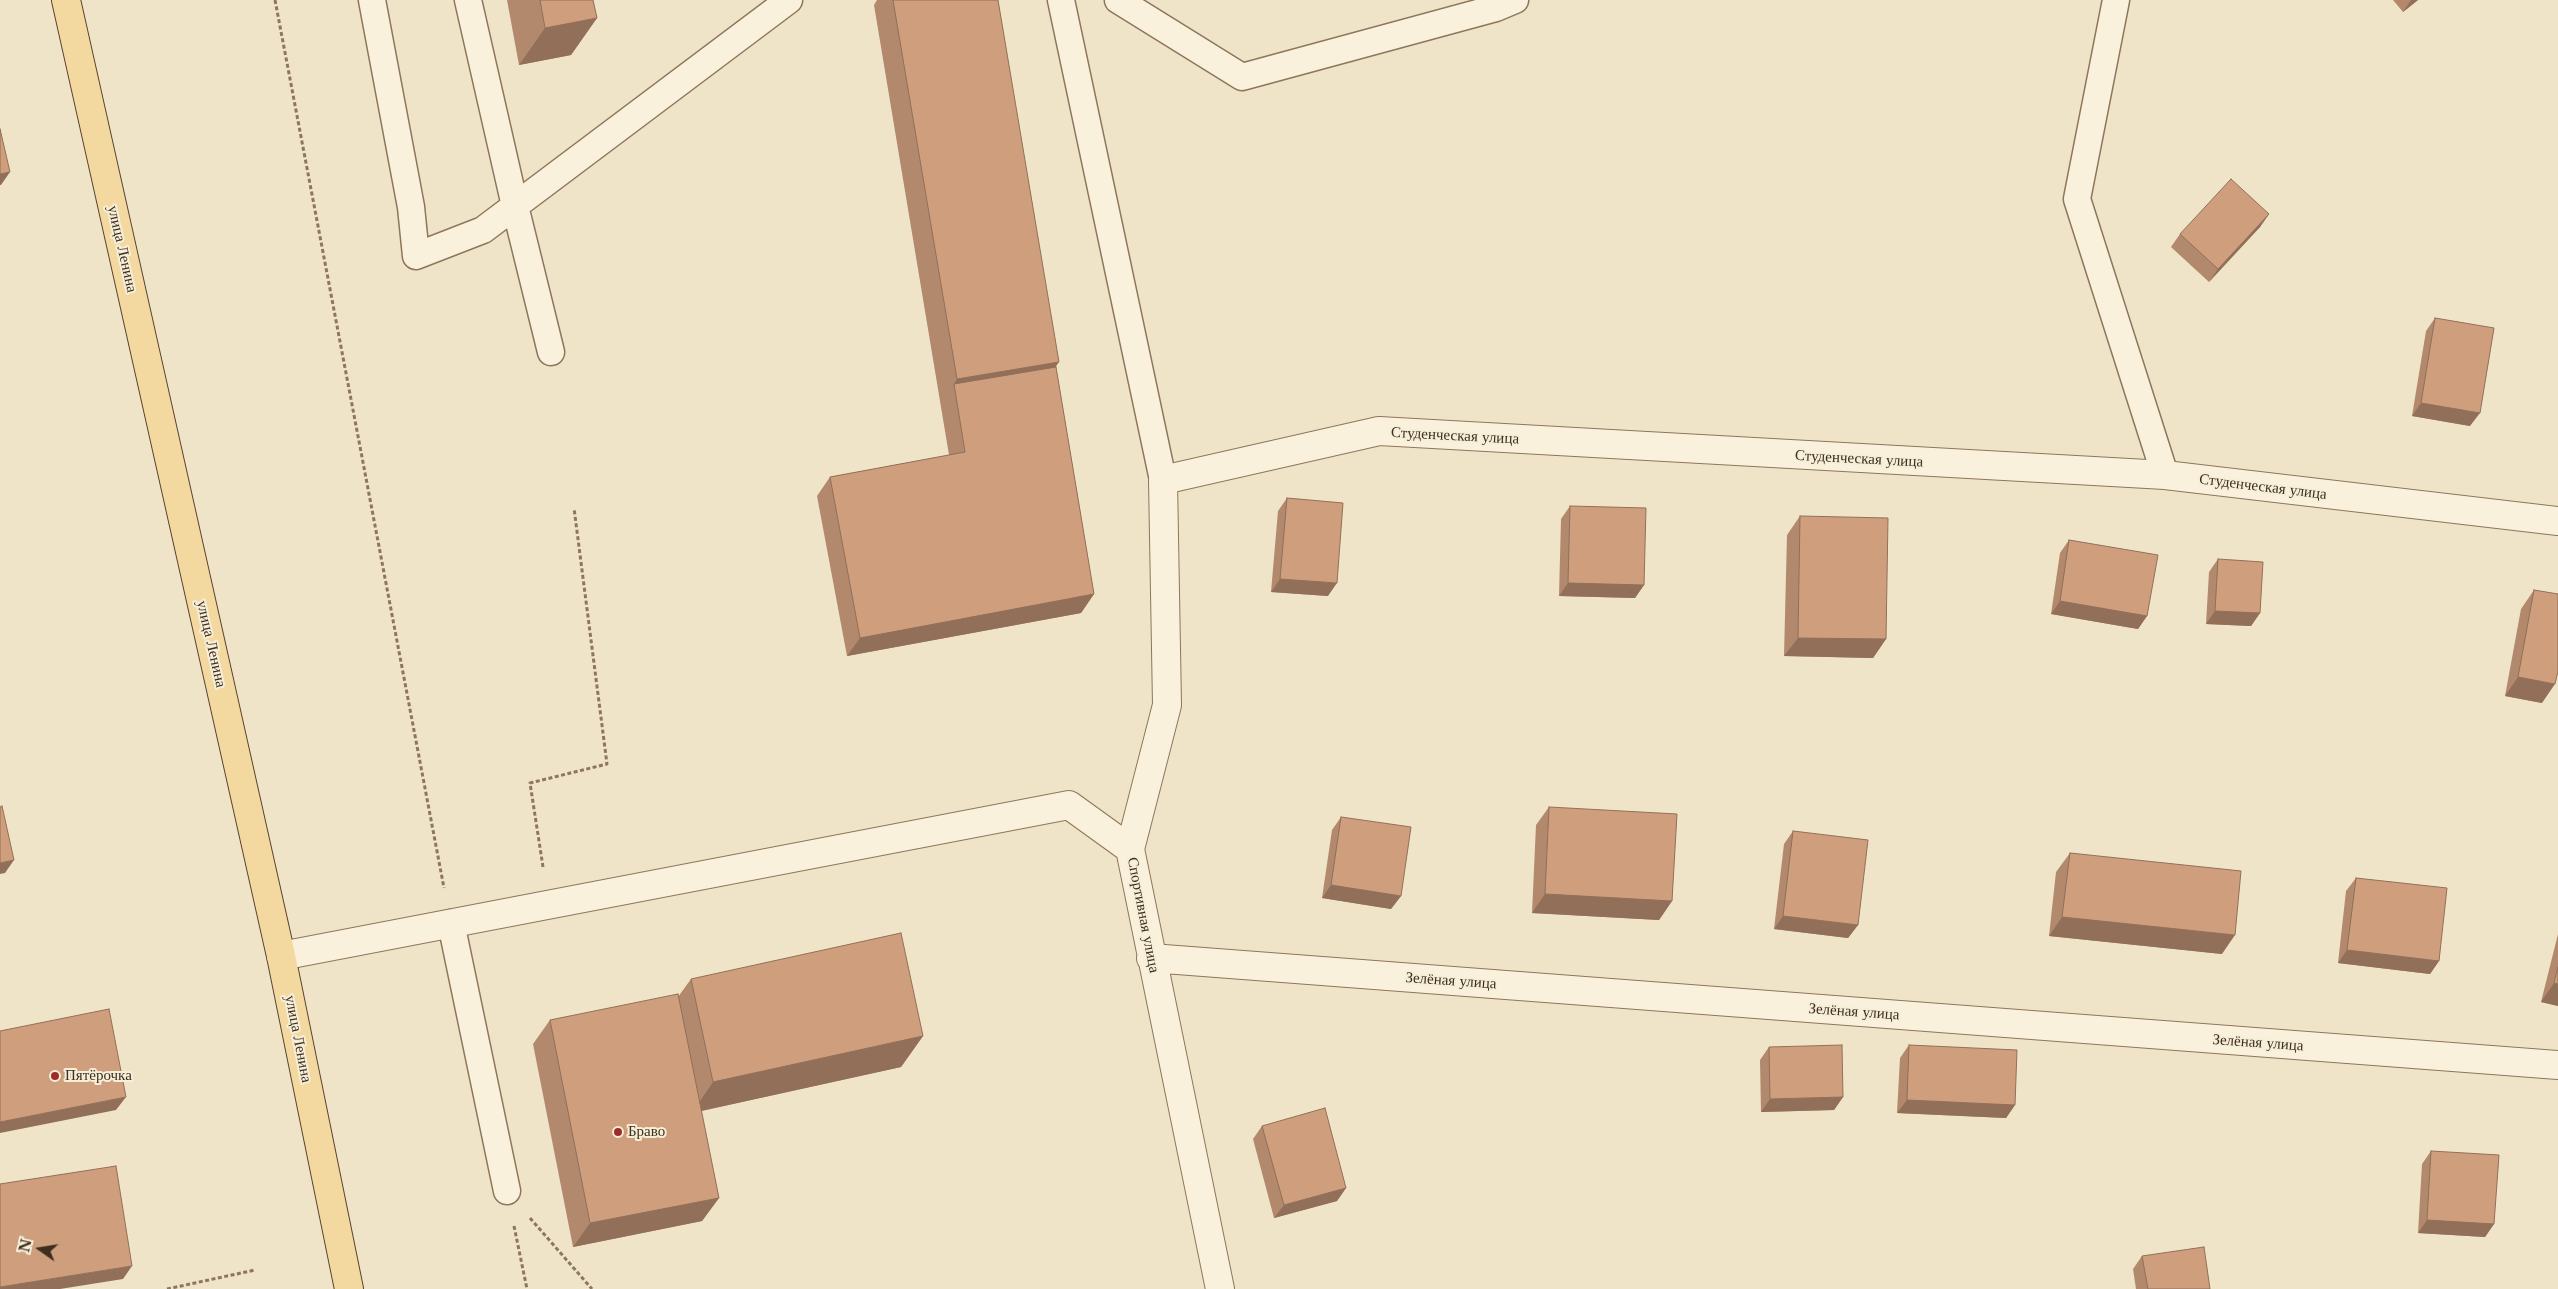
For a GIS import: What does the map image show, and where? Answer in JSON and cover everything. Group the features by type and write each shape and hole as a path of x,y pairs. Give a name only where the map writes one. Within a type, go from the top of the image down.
{"main road":[{"name":"улица Ленина","path":"66,0 281,956 349,1289"}],"street":[{"name":"Студенческая улица","path":"1163,480 1380,431 2165,475 2558,521"},
{"name":"Спортивная улица","path":"1163,480 1167,705 1130,849 1220,1289"},
{"path":"281,956 1069,805 1130,849"},
{"name":"Зелёная улица","path":"1151,958 2558,1065"}],"lane":[{"path":"372,0 411,207 416,256 483,230 789,0"},
{"path":"468,0 515,206 551,352"},
{"path":"1061,0 1163,480"},
{"path":"1118,0 1242,77 1496,8 1516,0"},
{"path":"2116,0 2078,199 2165,475"},
{"path":"451,923 507,1192"}],"path":[{"path":"274,0 451,923"},
{"path":"548,904 530,783 608,764 574,508"},
{"path":"507,1192 527,1289"},
{"path":"507,1192 592,1289"},
{"path":"167,1289 255,1270"}],"building":[{"path":"540,0 593,0 597,18 545,28"},
{"path":"893,0 998,0 1059,362 957,379"},
{"path":"0,129 10,172 0,174"},
{"path":"2231,179 2269,214 2218,269 2180,234"},
{"path":"2435,318 2494,328 2480,413 2421,403"},
{"path":"1056,367 1094,594 860,638 830,477 965,452 954,384"},
{"path":"1287,498 1343,503 1337,583 1280,579"},
{"path":"1570,506 1646,508 1644,585 1568,583"},
{"path":"1800,516 1888,518 1886,639 1798,638"},
{"path":"2069,540 2158,555 2147,616 2060,601"},
{"path":"2218,559 2263,562 2260,613 2215,611"},
{"path":"2534,590 2558,594 2558,671 2555,684 2518,677"},
{"path":"2,806 14,860 0,863 0,807"},
{"path":"1549,807 1677,814 1672,901 1545,894"},
{"path":"1341,817 1411,827 1401,896 1331,885"},
{"path":"1793,831 1868,840 1858,925 1783,916"},
{"path":"2070,853 2241,871 2235,935 2062,917"},
{"path":"2356,878 2447,888 2439,961 2347,950"},
{"path":"901,933 923,1036 713,1082 691,979"},
{"path":"2558,967 2558,984 2554,983"},
{"name":"Браво","path":"678,994 719,1198 590,1223 550,1020"},
{"name":"Пятёрочка","path":"109,1009 126,1097 0,1122 0,1031"},
{"path":"1842,1045 1843,1097 1770,1099 1769,1047"},
{"path":"1909,1045 2017,1050 2015,1105 1907,1100"},
{"path":"1325,1108 1346,1188 1284,1205 1262,1126"},
{"path":"2431,1151 2499,1155 2494,1224 2427,1220"},
{"path":"116,1166 132,1266 0,1287 0,1184"},
{"path":"2204,1247 2210,1289 2148,1289 2142,1256"}],"place":[{"name":"Пятёрочка","path":"55,1076"},
{"name":"Браво","path":"618,1132"}]}
